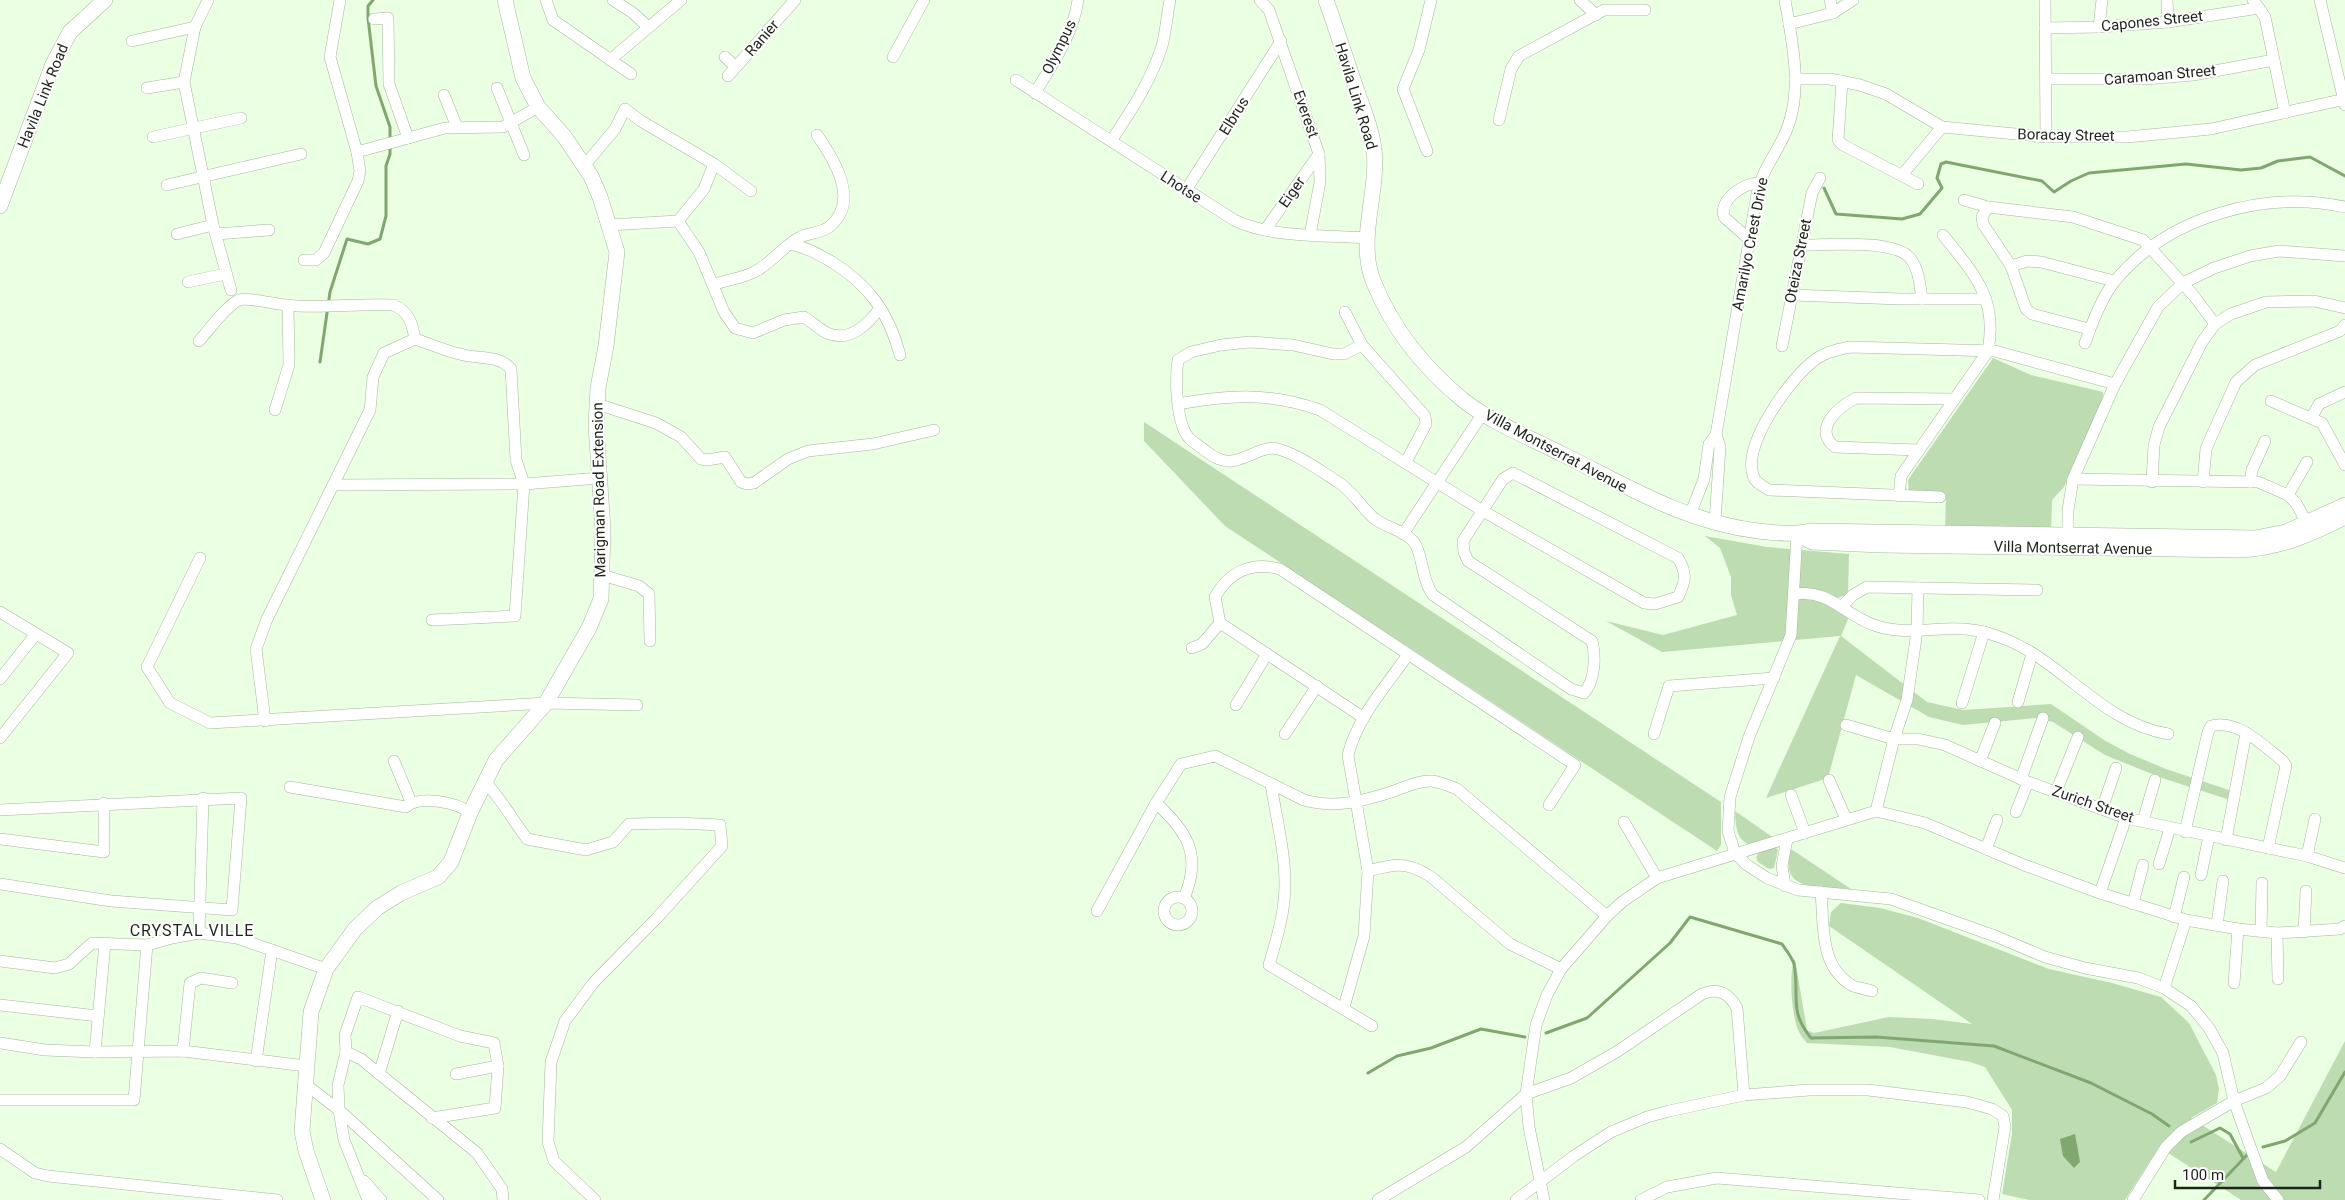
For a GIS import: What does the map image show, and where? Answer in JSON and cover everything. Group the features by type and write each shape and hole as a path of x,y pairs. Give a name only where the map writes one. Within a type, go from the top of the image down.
{"street":[{"name":"Havila Link Road","path":"0,206 53,64 70,32 105,0"},
{"path":"208,0 195,28 184,82 214,230 231,290"},
{"path":"304,260 316,260 324,254 358,181 360,172 357,152 330,57 340,0"},
{"name":"Marigman Road Extension","path":"323,1200 306,1151 302,1131 311,1012 326,969 355,929 377,908 401,893 438,877 452,862 484,781 496,760 546,703 589,628 601,599 600,478 596,425 597,404 617,252 600,198 584,166 564,136 538,107 519,63 505,0"},
{"path":"546,0 553,20 630,74"},
{"path":"613,0 633,13 648,27"},
{"path":"610,60 681,0"},
{"name":"Ranier","path":"725,58 732,72 795,0"},
{"path":"893,57 904,48 924,0"},
{"name":"Olympus","path":"1035,93 1073,25 1078,0"},
{"path":"1111,141 1141,95 1151,74 1162,45 1170,0"},
{"name":"Everest","path":"1260,0 1269,10 1281,41 1319,154 1320,182 1310,235"},
{"name":"Havila Link Road","path":"1326,0 1374,147 1375,175 1367,238 1368,263 1373,282"},
{"path":"1427,150 1403,89 1419,50 1431,0"},
{"path":"1580,0 1596,15"},
{"name":"Amarilyo Crest Drive","path":"1690,516 1704,479 1709,444 1716,435 1759,183 1788,127 1794,108 1795,79 1786,0"},
{"path":"1830,0 1833,14"},
{"path":"1789,24 1833,14 1853,0"},
{"path":"2045,0 2046,138"},
{"path":"2099,27 2102,0"},
{"path":"2167,0 2168,22"},
{"path":"2320,0 2344,101"},
{"path":"2256,4 2265,17 2285,113"},
{"name":"Capones Street","path":"2045,28 2099,27 2168,22 2256,4"},
{"path":"1499,120 1511,69 1520,56 1604,10 1614,8 1645,10"},
{"path":"374,19 388,18 389,84 408,138"},
{"path":"132,41 195,28"},
{"name":"Elbrus","path":"1186,190 1281,41"},
{"name":"Caramoan Street","path":"2046,79 2146,80 2193,75 2274,60"},
{"name":"Boracay Street","path":"1795,79 1842,81 1860,84 1886,94 1942,127 2046,138 2127,136 2211,129 2344,101"},
{"name":"Lhotse","path":"1016,80 1186,190 1248,227 1310,235 1367,238"},
{"path":"1842,81 1838,140 1843,145 1918,184"},
{"path":"146,88 184,82"},
{"path":"497,88 524,155"},
{"path":"444,95 457,127"},
{"path":"357,152 445,128 503,127 512,124 538,107"},
{"path":"584,166 615,129 625,109 714,164 752,191"},
{"path":"153,137 241,118"},
{"path":"1902,175 1942,127"},
{"path":"714,285 754,272 800,237 827,229 837,219 844,203 843,185 830,156 817,135"},
{"path":"167,185 301,154"},
{"name":"Eiger","path":"1265,230 1319,154"},
{"path":"610,225 678,221 704,189 714,164"},
{"name":"Oteiza Street","path":"1782,346 1812,192 1820,178"},
{"path":"1750,240 1724,217 1722,211 1724,205 1745,184 1759,183"},
{"path":"1964,200 1988,207 2073,217 2133,235 2151,246 2215,324"},
{"path":"2085,343 2089,329 2114,281 2151,246 2186,225 2254,205 2310,203 2345,207"},
{"path":"1988,207 1982,218 1983,224 2012,266 2026,309 2032,314 2089,329"},
{"path":"678,221 699,252 724,312 736,328 742,331 753,332 784,320 804,317 827,333 848,335 863,327 880,308"},
{"path":"177,234 214,230 269,230"},
{"path":"1899,496 1901,476 1988,351 1992,332 1992,317 1981,285 1943,235"},
{"path":"790,244 812,250 847,272 873,296 894,332 900,355"},
{"path":"1802,245 1886,247 1901,250 1911,259 1917,272 1922,298"},
{"path":"2068,542 2070,493 2074,479 2115,384 2158,307 2183,284 2214,268 2250,256 2278,251 2345,256"},
{"path":"2012,266 2026,261 2041,262 2114,281"},
{"path":"188,282 225,274"},
{"name":"Villa Montserrat Avenue","path":"1373,282 1396,329 1436,376 1465,401 1483,413 1638,494 1690,516 1742,529 1796,534 1812,531 2068,542 2255,538 2309,528 2345,518"},
{"path":"1792,295 1986,298"},
{"path":"199,341 240,300 250,298 261,302 288,305 392,305 401,309 409,316 415,339"},
{"path":"2152,482 2154,445 2159,427 2202,342 2215,324 2231,314 2266,302 2314,301 2345,308"},
{"path":"275,410 289,365 288,305"},
{"path":"1345,312 1362,346 1424,416 1426,424 1406,462"},
{"path":"2203,482 2206,449 2236,382 2244,373 2256,365 2340,331 2345,324"},
{"path":"265,721 256,649 267,619 370,410 374,377 384,353 415,339 463,355 499,360 506,363 511,369 516,460 524,484 515,616 432,620"},
{"path":"1178,404 1220,397 1258,396 1294,401 1320,410 1438,482 1483,512 1644,603 1655,604 1678,597 1685,584 1685,570 1678,558 1513,473 1503,479 1483,512 1464,540 1464,552 1468,561 1592,641 1594,650 1590,686 1584,693 1571,689 1433,595 1427,586 1414,542 1374,518 1356,497 1340,483 1301,459 1276,448 1267,449 1242,460 1228,462 1212,456 1188,437 1182,423 1178,404 1176,371 1178,360 1191,352 1221,345 1250,342 1293,345 1333,354 1344,354 1362,346"},
{"path":"1940,497 1769,490 1758,483 1753,475 1754,445 1774,407 1811,363 1831,351 1850,347 1988,351 2115,384"},
{"path":"2312,417 2319,404 2345,392"},
{"path":"1918,450 1836,447 1828,442 1825,434 1826,426 1844,405 1856,398 1953,399"},
{"path":"2271,401 2312,417 2322,423 2340,445 2345,465"},
{"path":"597,404 656,423 681,437 701,459 725,457 741,482 747,484 754,483 788,459 808,451 872,444 934,430"},
{"path":"1403,534 1483,413"},
{"name":"Amarilyo Crest Drive","path":"1715,522 1720,447 1716,435"},
{"path":"2250,482 2252,470 2265,441"},
{"path":"2288,495 2307,462"},
{"path":"334,485 524,484 600,478"},
{"path":"2074,479 2263,483 2288,495 2309,528"},
{"name":"Villa Montserrat Avenue","path":"2309,528 2345,505"},
{"path":"1796,534 1795,594 1791,635 1749,737 1730,797 1728,831 1736,853 1754,870 1785,886 1891,900 1995,936 2045,957 2085,968 2138,978 2164,988 2191,1006 2209,1028 2223,1053 2234,1101 2263,1181 2278,1200"},
{"path":"200,558 147,667 170,702 210,723 546,703 637,705"},
{"path":"1364,718 1220,623 1215,597 1223,584 1252,566 1267,565 1280,569 1407,656 1574,765 1549,805"},
{"path":"602,575 639,586 649,594 650,641"},
{"path":"1842,606 1853,595 1867,587 2037,590"},
{"path":"1876,811 1894,739 1907,700 1917,631 1918,588"},
{"path":"1795,594 1808,592 1819,595 1842,606 1873,625 1899,631 1971,629 2007,640 2032,654 2111,712 2139,727 2168,734"},
{"path":"0,738 68,653 2,617"},
{"path":"1192,648 1202,644 1220,623"},
{"path":"1962,703 1984,632"},
{"path":"0,679 36,634"},
{"path":"1236,705 1267,654"},
{"path":"2018,702 2032,654"},
{"path":"1344,1007 1364,936 1368,871 1358,802 1348,755 1352,739 1364,718 1407,656"},
{"path":"1654,734 1669,686 1774,678"},
{"path":"1285,734 1317,686"},
{"path":"2016,812 2043,718"},
{"path":"1980,761 1995,723"},
{"name":"Zurich Street","path":"1846,725 1894,739 1918,739 1945,745 2024,780 2126,818 2185,832 2308,856 2345,868"},
{"path":"2185,832 2208,732 2211,726 2216,725 2246,733 2283,761 2286,766 2268,848"},
{"path":"2226,840 2246,733"},
{"path":"2056,792 2078,738"},
{"path":"1097,911 1156,803 1181,764 1215,756 1271,784 1317,803 1334,805 1358,802 1414,784 1431,781 1457,789 1607,916"},
{"path":"394,761 411,802"},
{"path":"2102,809 2116,768"},
{"path":"1829,780 1846,819"},
{"path":"2143,821 2154,780"},
{"path":"484,781 500,796 509,814 527,839 586,850 613,842 630,824 677,823 720,825 722,846 656,920 594,982 565,1021 551,1062 548,1142 554,1161 595,1200"},
{"path":"1271,784 1283,861 1284,885 1282,912 1269,965 1344,1007 1372,1026"},
{"path":"290,787 406,807 411,802 443,802 462,806 470,813"},
{"path":"1791,795 1805,833"},
{"path":"199,933 203,798"},
{"path":"0,810 203,798 241,798 232,910 111,902 0,884"},
{"path":"0,839 104,852 104,803"},
{"path":"1156,803 1174,820 1185,835 1192,853 1192,872 1184,898"},
{"path":"1544,1200 1528,1127 1526,1094 1536,1025 1547,995 1561,969 1607,916 1622,902 1657,878 1876,811 1925,823 2100,893 2186,920 2238,929 2277,933 2340,929 2345,926"},
{"path":"2100,893 2126,818"},
{"path":"2308,856 2315,819"},
{"path":"1986,849 1997,820"},
{"path":"1624,822 1657,878"},
{"path":"2158,864 2170,828"},
{"path":"2201,876 2209,836"},
{"path":"1785,886 1782,866 1787,839"},
{"path":"1368,871 1402,864 1416,867 1430,876 1510,944 1561,969"},
{"path":"2133,904 2143,865"},
{"path":"2174,917 2184,877"},
{"path":"2217,925 2223,881"},
{"path":"2261,932 2262,884"},
{"path":"2304,932 2306,891"},
{"path":"1821,892 1826,954 1837,973 1848,982 1854,986 1872,990"},
{"path":"2164,988 2186,920"},
{"path":"2234,982 2238,929"},
{"path":"0,961 55,968 69,964 92,943 147,945 199,933 237,938 326,969"},
{"path":"2277,933 2278,979"},
{"path":"95,1052 105,943"},
{"path":"0,1100 134,1100 147,945"},
{"path":"256,1061 272,950"},
{"path":"183,1051 190,983 201,978 232,983"},
{"path":"1378,1200 1466,1147 1526,1094 1571,1078 1618,1051 1702,994 1712,990 1724,993 1731,998 1737,1008 1744,1095"},
{"path":"368,1200 344,1140 339,1110 338,1085 346,1052 345,1034 358,997 460,1036 494,1043 498,1066 495,1108 432,1118"},
{"path":"0,1005 98,1016"},
{"path":"379,1074 398,1011"},
{"path":"2133,1200 2166,1147 2181,1132 2234,1101 2266,1088 2280,1076 2301,1042"},
{"path":"0,1043 45,1050 95,1052 183,1051 306,1066"},
{"path":"346,1052 361,1059 477,1153 502,1189 503,1200"},
{"path":"456,1074 498,1066"},
{"path":"305,1084 339,1110 438,1200"},
{"path":"1516,1200 1611,1132 1647,1117 1744,1095 1809,1090 1868,1090 1967,1102 1992,1109 2003,1116 2005,1127 1992,1200"},
{"path":"0,1150 36,1174 277,1200"},
{"path":"356,1172 381,1200"},
{"path":"1641,1200 1667,1187 1717,1178 1979,1200"}],"shaded area":[{"path":"1993,358 2031,375 2103,392 2102,406 2064,487 2052,500 2051,532 1945,530 1946,494 1909,493 1908,480"},
{"path":"1144,422 1721,802 1721,845 1717,851 1225,526 1144,441"},
{"path":"1705,536 1767,547 1849,554 1848,594 1824,603 1849,617 1841,636 1927,702 1963,710 2051,704 2104,740 2130,754 2166,769 2232,791 2230,800 2162,778 2105,755 2053,722 2038,718 1963,725 1929,717 1856,675 1828,778 1766,798 1840,636 1662,652 1606,621 1663,635 1737,615 1731,595 1731,577 1720,548"},
{"path":"1735,811 1774,838 1748,844 1738,834"},
{"path":"1775,847 1778,850 1774,868 1769,869 1758,862 1756,857 1759,852"},
{"path":"1791,849 1851,889 1815,887 1796,880 1791,873 1789,863"},
{"path":"1841,903 1880,908 1918,918 2049,969 2112,983 2161,997 2189,1023 2216,1075 2219,1089 2217,1103 2191,1118 2276,1172 2345,1041 2345,1200 2241,1200 2159,1147 2125,1200 2029,1200 2002,1194 2012,1134 2012,1110 1985,1067 1970,1062 1890,1047 1807,1043 1799,1032 1794,1015 1792,994 1792,974 1795,959 1807,1030 1814,1033 1889,1017 1932,1019 1972,1024 1829,926 1831,912"},
{"path":"2075,1134 2080,1162 2074,1168 2063,1156 2060,1139"}],"waterway":[{"path":"320,362 330,292 347,239 368,244 380,239 386,216 386,166 390,154 390,127 376,86 368,18 368,6 373,0"},
{"path":"1824,188 1836,214 1902,219 1920,214 1942,188 1937,178 1941,164 1946,162 2042,181 2054,192 2071,181 2089,173 2186,164 2241,170 2261,168 2278,161 2310,157 2345,176"},
{"path":"1546,1033 1587,1018 1670,943 1690,917 1782,944 1794,964 1799,1019 1811,1038 1876,1037 1994,1046 2091,1083 2152,1114 2169,1126"},
{"path":"1368,1073 1397,1056 1431,1048 1481,1029 1525,1037"},
{"path":"2263,1147 2285,1141 2315,1123 2345,1072"},
{"path":"2191,1142 2220,1128 2230,1134 2243,1158"},
{"path":"2204,1200 2247,1155"}],"district":[{"name":"CRYSTAL VILLE","path":"192,930"}]}
